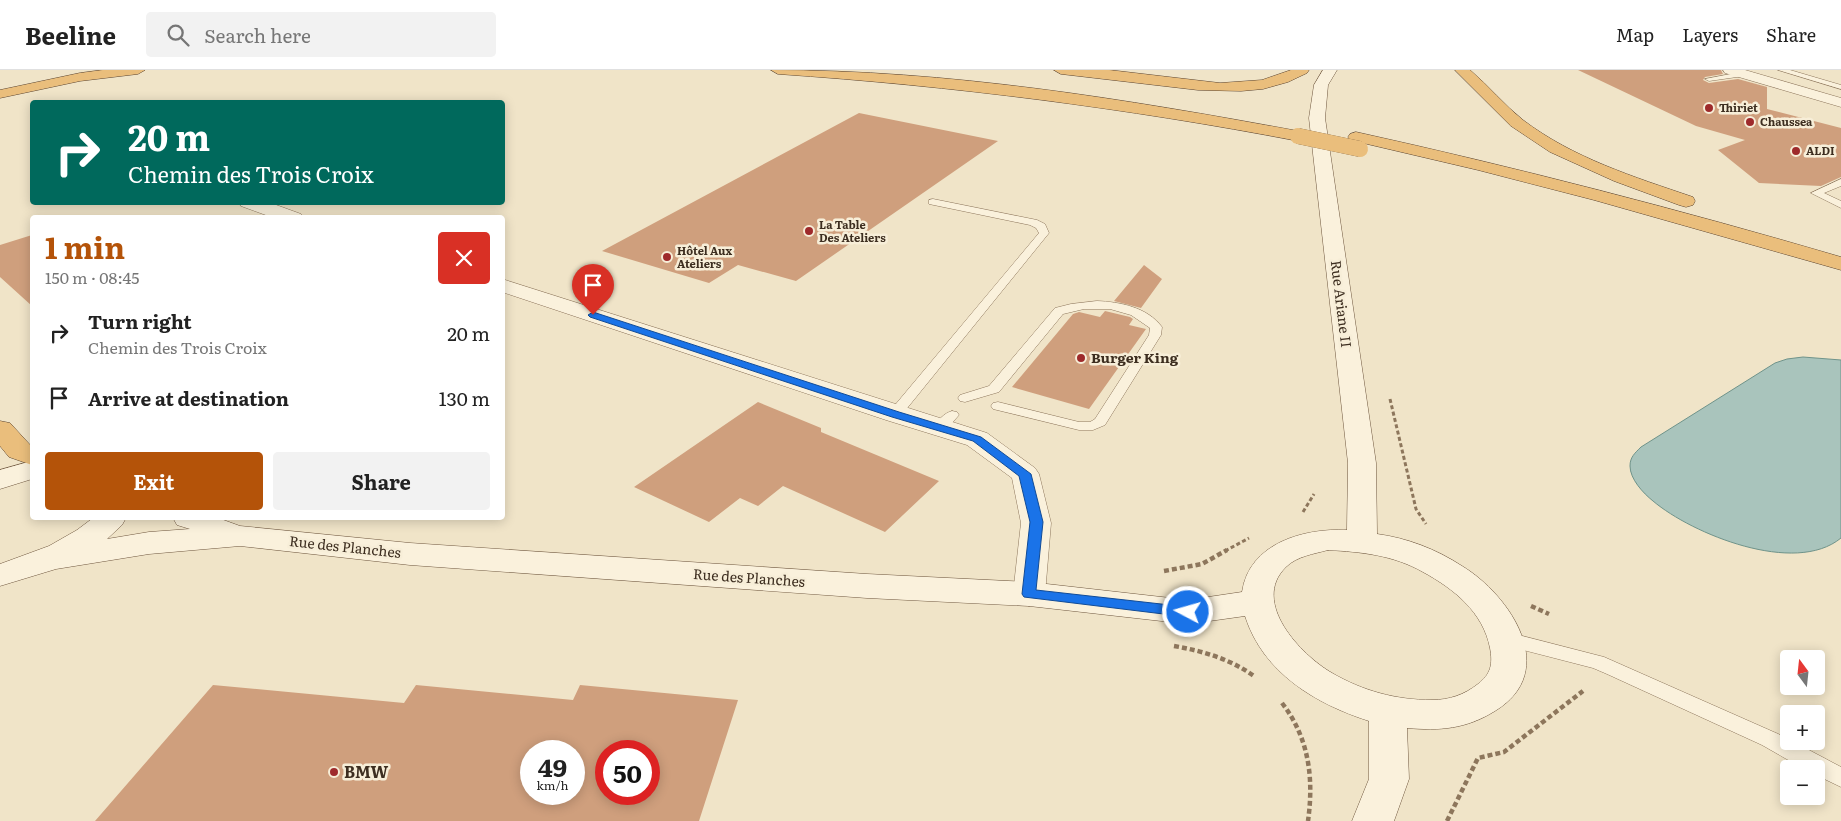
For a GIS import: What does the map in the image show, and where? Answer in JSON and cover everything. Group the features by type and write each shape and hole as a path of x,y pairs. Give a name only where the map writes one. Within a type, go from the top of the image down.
{"highway":[{"path":"0,94 80,77 138,70"},
{"path":"778,70 905,79 1032,92 1297,130"},
{"path":"899,70 1002,80 1113,94 1358,143 1601,208 1841,279"},
{"path":"1061,70 1233,86 1268,84 1289,78 1302,70"},
{"path":"1462,70 1517,122 1543,141 1576,158 1648,188 1841,254"},
{"path":"1358,143 1424,152 1594,193 1841,264"},
{"path":"0,429 19,451 30,456"}],"main road":[{"name":"Rue Ariane II","path":"1330,70 1321,85 1317,118 1362,463 1362,541"},
{"path":"1735,71 1841,104"},
{"path":"257,205 285,215"},
{"path":"505,286 895,414 946,422 977,439 1025,474 1036,522 1029,594"},
{"path":"0,480 30,471"},
{"path":"0,575 48,559 80,543 109,520"},
{"path":"194,520 240,536"},
{"path":"48,559 148,543 240,536"},
{"name":"Rue des Planches","path":"240,536 410,554 867,586 1029,594 1188,612 1258,602"},
{"path":"1328,540 1362,541 1399,549 1435,564 1459,580 1492,611 1508,640 1510,667 1496,692 1470,709 1432,716 1388,711 1348,698 1312,678 1284,654 1265,628 1258,602 1261,578 1275,559 1298,546 1328,540"},
{"path":"1373,821 1389,779 1388,711"}],"lane":[{"path":"1782,70 1841,87"},
{"path":"1708,79 1735,71"},
{"path":"1841,182 1816,193 1841,205"},
{"path":"895,414 1044,233 1041,226 1033,222 933,202"},
{"path":"965,398 994,389 1059,311 1070,307 1097,304 1137,313 1156,327 1155,335 1100,422 1093,426 1079,426 998,406"},
{"path":"1508,640 1597,662 1769,739 1841,778"}],"path":[{"path":"1388,390 1416,509 1428,527"},
{"path":"1525,602 1549,614"},
{"path":"1174,646 1224,659 1255,678"},
{"path":"1448,821 1478,758 1504,752 1582,691"},
{"path":"1275,695 1287,708 1299,727 1307,747 1310,802 1308,821"}],"water":[{"path":"1803,357 1841,360 1841,538 1821,549 1798,553 1772,552 1744,546 1692,526 1670,514 1641,490 1632,476 1630,463 1633,455 1641,447 1775,363"}],"building":[{"path":"1578,70 1721,70 1723,74 1705,77 1703,80 1709,83 1738,79 1767,87 1767,109 1841,128 1841,177 1821,186 1759,183 1718,150 1745,140 1696,126"},
{"path":"859,113 998,141 796,281 738,265 709,283 602,251"},
{"path":"30,236 30,304 0,277 0,245"},
{"path":"1144,265 1162,279 1141,308 1114,301"},
{"name":"Burger King","path":"1105,311 1130,317 1133,319 1129,325 1146,329 1089,409 1012,387 1073,314 1079,312 1100,317"},
{"path":"758,402 821,428 821,432 939,481 885,532 783,486 758,506 740,498 709,522 634,487"},
{"name":"BMW","path":"213,685 404,703 416,685 573,700 580,685 738,700 699,821 95,821"}],"place":[{"name":"Thiriet","path":"1709,108"},
{"name":"Chaussea","path":"1750,122"},
{"name":"ALDI","path":"1796,151"},
{"name":"La Table Des Ateliers","path":"809,231"},
{"name":"Hôtel Aux Ateliers","path":"667,257"},
{"name":"Burger King","path":"1081,358"},
{"name":"BMW","path":"334,772"}],"route":[{"path":"593,315 977,439 1025,474 1036,522 1029,594 1188,612"}]}
